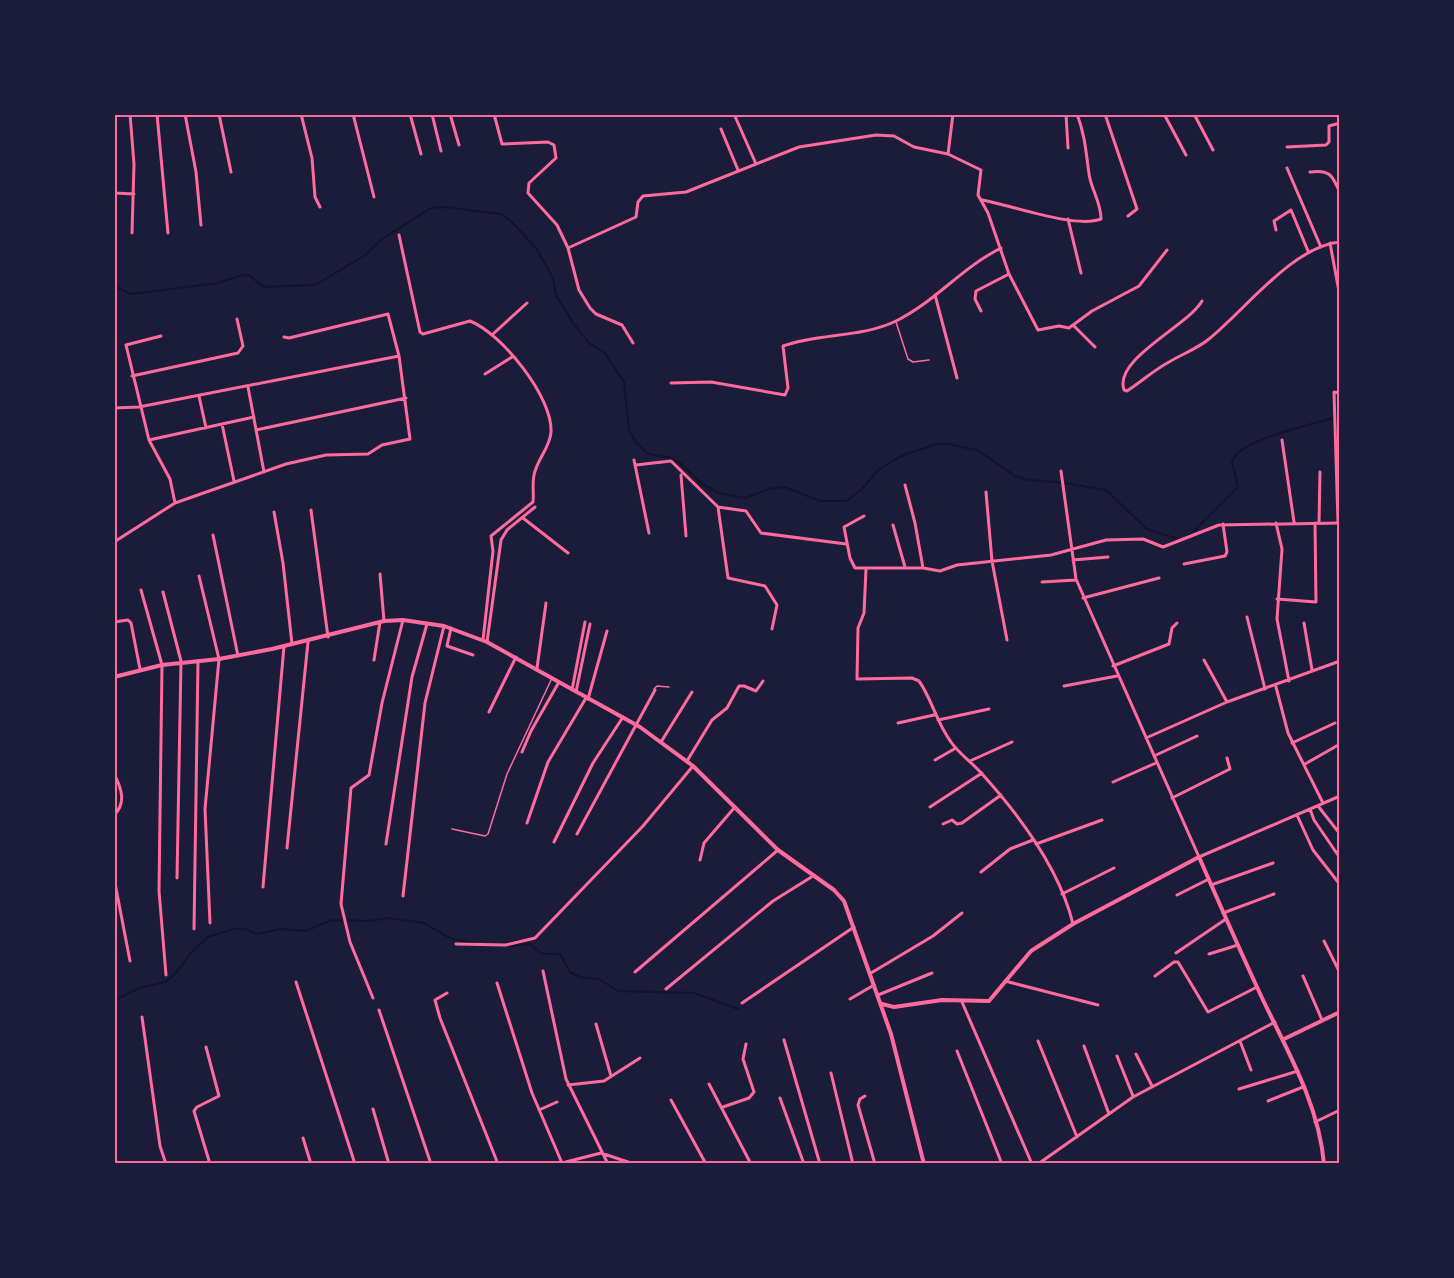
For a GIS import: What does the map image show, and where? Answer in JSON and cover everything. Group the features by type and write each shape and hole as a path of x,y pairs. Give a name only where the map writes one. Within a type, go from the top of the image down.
{"street":[{"path":"130,114 134,194 132,232"},
{"path":"157,114 168,233"},
{"path":"185,114 196,172 201,225"},
{"path":"219,114 231,172"},
{"path":"301,114 312,158 315,197 320,207"},
{"path":"353,114 374,197"},
{"path":"410,114 421,154"},
{"path":"432,114 441,151"},
{"path":"450,114 459,145"},
{"path":"494,114 502,144 548,142 554,145 556,158 530,183 528,194 554,220 568,248 579,290 590,308 625,328 633,344"},
{"path":"734,114 756,164"},
{"path":"948,154 953,114"},
{"path":"1052,114 1062,114 1068,148"},
{"path":"982,200 1068,219 1087,222 1100,220 1097,194 1089,174 1086,138 1077,114"},
{"path":"1105,114 1137,206 1136,211 1128,216"},
{"path":"1164,114 1186,155"},
{"path":"1194,114 1213,150"},
{"path":"1287,147 1326,145 1329,142 1329,126 1340,123"},
{"path":"722,129 738,170"},
{"path":"568,248 636,217 639,208 638,201 643,196 686,192 799,147 876,135 894,136 923,150 948,154 981,170 978,192 1009,274 1038,330 1074,326 1092,311 1139,286 1167,250"},
{"path":"1287,168 1320,245"},
{"path":"1310,172 1324,170 1330,172 1340,193"},
{"path":"114,193 134,194"},
{"path":"1276,230 1274,221 1291,210 1308,251"},
{"path":"1068,219 1081,273"},
{"path":"399,235 420,332 423,334 470,321 493,334 546,405 551,433 534,473 533,502 492,534 493,550 485,641"},
{"path":"1202,301 1189,318 1138,356 1124,376 1124,390 1127,391 1167,362 1207,341 1257,293 1308,251 1320,245 1340,242"},
{"path":"1330,243 1340,297"},
{"path":"671,383 711,382 785,395 788,392 783,346 896,321 935,295 964,269 1001,248"},
{"path":"981,311 975,299 976,291 1009,274"},
{"path":"935,295 957,378"},
{"path":"493,334 527,303"},
{"path":"114,542 175,503 234,481 326,455 368,454 382,445 410,439 399,356 388,314 289,338 284,337"},
{"path":"132,376 238,353 243,346 237,319"},
{"path":"1074,326 1095,347"},
{"path":"161,336 126,345 139,407 149,441 160,457 170,479 175,503"},
{"path":"114,408 139,407 200,396 399,356"},
{"path":"485,374 512,357"},
{"path":"248,387 264,472"},
{"path":"864,516 844,526 852,565 855,568 905,567 940,571 957,565 1072,551 1106,540 1143,539 1157,546 1171,545 1224,524 1339,523 1334,392 1340,393"},
{"path":"200,396 206,428"},
{"path":"256,430 406,398"},
{"path":"149,441 254,417"},
{"path":"222,424 234,481"},
{"path":"1282,440 1294,522"},
{"path":"649,534 635,463 666,460 674,464 718,507 746,511 761,533 847,544"},
{"path":"1060,471 1076,579 1083,598 1223,914 1298,1071 1315,1122 1324,1164"},
{"path":"1277,599 1316,602 1320,472"},
{"path":"681,473 686,536"},
{"path":"905,485 923,568"},
{"path":"986,492 992,561 1007,640"},
{"path":"485,641 501,540 507,530 535,507"},
{"path":"718,507 728,578 765,585 777,605 771,629"},
{"path":"310,510 328,637"},
{"path":"274,512 283,563 292,645"},
{"path":"523,518 568,553"},
{"path":"1276,523 1282,549 1277,619 1289,681"},
{"path":"1184,564 1225,556 1227,552 1224,524"},
{"path":"893,525 905,567"},
{"path":"213,535 238,656"},
{"path":"1073,560 1108,557"},
{"path":"866,569 864,613 858,628 857,679 916,679 922,685 937,721 956,748 1001,795 1034,840 1062,894 1073,924"},
{"path":"374,660 382,622 380,574"},
{"path":"200,576 219,659 205,809 210,923"},
{"path":"1083,598 1159,578"},
{"path":"1042,582 1076,579"},
{"path":"141,590 162,665 159,891 166,975"},
{"path":"163,592 181,662 177,878"},
{"path":"537,668 546,603"},
{"path":"1247,617 1264,689"},
{"path":"114,622 128,620 131,622 140,669"},
{"path":"373,998 350,942 341,904 351,788 369,775 382,703 403,620"},
{"path":"114,677 162,665 219,659 308,642 382,622 403,620 428,622 485,641 637,725 693,766 778,850 841,896 882,1004 924,1164"},
{"path":"386,844 412,677 428,622"},
{"path":"574,691 585,622"},
{"path":"1113,666 1169,644 1172,628 1177,623"},
{"path":"1304,623 1312,670"},
{"path":"574,691 590,624"},
{"path":"403,896 425,703 444,626"},
{"path":"451,628 447,646 473,655"},
{"path":"527,823 548,762 587,699 607,631"},
{"path":"287,848 308,642"},
{"path":"263,887 285,646"},
{"path":"489,712 516,657"},
{"path":"194,929 198,660"},
{"path":"1204,660 1227,702"},
{"path":"1146,738 1227,702 1275,687 1312,670 1340,662"},
{"path":"1064,686 1117,676"},
{"path":"687,761 712,720 727,708 739,686 756,691 763,681"},
{"path":"522,752 531,731 559,682"},
{"path":"1275,687 1292,743 1305,764 1323,803"},
{"path":"576,834 655,690"},
{"path":"661,742 692,692"},
{"path":"937,721 989,709"},
{"path":"898,723 934,715"},
{"path":"554,842 593,763 623,717"},
{"path":"1292,743 1335,723"},
{"path":"1154,756 1197,736"},
{"path":"970,761 1012,742"},
{"path":"1305,764 1340,744"},
{"path":"935,760 956,748"},
{"path":"1172,798 1230,769 1227,758"},
{"path":"1113,782 1156,763"},
{"path":"456,944 506,945 535,938 643,826 693,766"},
{"path":"930,807 982,773"},
{"path":"114,774 122,792 121,803 114,815"},
{"path":"943,824 951,820 957,824 962,823 1001,795"},
{"path":"882,1004 894,1007 929,1001 989,1001 1031,951 1073,924 1199,857 1340,796"},
{"path":"1318,806 1340,834"},
{"path":"700,860 704,843 735,807"},
{"path":"1310,809 1314,820 1340,858"},
{"path":"1297,815 1313,850 1338,882"},
{"path":"1036,844 1102,820"},
{"path":"981,872 1010,849 1034,840"},
{"path":"635,972 778,850"},
{"path":"1212,885 1273,862"},
{"path":"1062,894 1114,868"},
{"path":"666,989 759,912 813,876"},
{"path":"114,878 130,961"},
{"path":"1178,895 1209,879"},
{"path":"1223,914 1275,894"},
{"path":"871,973 933,936 962,913"},
{"path":"1176,953 1226,919"},
{"path":"742,1003 854,927"},
{"path":"1324,941 1340,973"},
{"path":"1209,954 1238,945"},
{"path":"1155,976 1174,962 1178,962 1208,1012 1257,987"},
{"path":"543,971 568,1085 608,1164"},
{"path":"878,995 932,973"},
{"path":"1303,976 1322,1020"},
{"path":"1005,981 1098,1005"},
{"path":"296,982 355,1164"},
{"path":"497,982 539,1110 560,1164 601,1153 634,1164"},
{"path":"850,999 875,984"},
{"path":"447,993 435,1000 462,1078 498,1164"},
{"path":"962,1002 1032,1164"},
{"path":"379,1010 431,1164"},
{"path":"1284,1039 1340,1012"},
{"path":"142,1017 159,1138 166,1164"},
{"path":"1038,1164 1152,1086 1275,1022"},
{"path":"596,1024 611,1076"},
{"path":"784,1040 820,1164"},
{"path":"1038,1041 1077,1137"},
{"path":"1240,1041 1251,1070"},
{"path":"723,1107 749,1098 754,1092 743,1059 746,1044"},
{"path":"1084,1046 1109,1114"},
{"path":"206,1047 219,1096 197,1107 194,1111 210,1164"},
{"path":"957,1051 1002,1164"},
{"path":"1136,1054 1152,1086"},
{"path":"1117,1056 1134,1097"},
{"path":"568,1085 600,1082 640,1058"},
{"path":"1239,1089 1298,1071"},
{"path":"831,1073 854,1164"},
{"path":"709,1084 751,1164"},
{"path":"1268,1101 1303,1087"},
{"path":"865,1096 860,1099 858,1105 875,1164"},
{"path":"780,1098 804,1164"},
{"path":"671,1100 706,1164"},
{"path":"539,1110 557,1102"},
{"path":"373,1109 389,1164"},
{"path":"1315,1122 1340,1110"},
{"path":"303,1138 311,1164"},
{"path":"114,1156 117,1164"}],"lane":[{"path":"896,321 908,359 913,362 929,360"},
{"path":"452,829 485,836 488,834 507,774 553,678"},
{"path":"637,725 655,688 669,687"}],"waterway":[{"path":"114,286 131,294 218,283 242,275 250,276 264,287 315,285 364,256 382,239 431,208 445,207 500,214 510,220 536,248 553,278 556,295 573,323 589,343 605,353 624,382 629,430 635,441 648,454 668,457 679,462 702,484 719,493 745,498 769,489 785,487 820,501 846,501 861,490 878,470 901,456 937,444 948,444 977,450 1015,476 1027,480 1058,482 1106,490 1147,529 1181,540"},
{"path":"1189,536 1238,487 1232,462 1237,454 1260,440 1276,434 1332,418 1340,419"},
{"path":"114,1000 140,988 165,982 208,937 234,929 246,929 256,934 281,929 305,931 332,920 370,921 388,918 424,923 450,938 472,943"},
{"path":"508,946 530,944 542,954 560,954 570,972 580,977 599,979 618,991 694,993 738,1009"}]}
